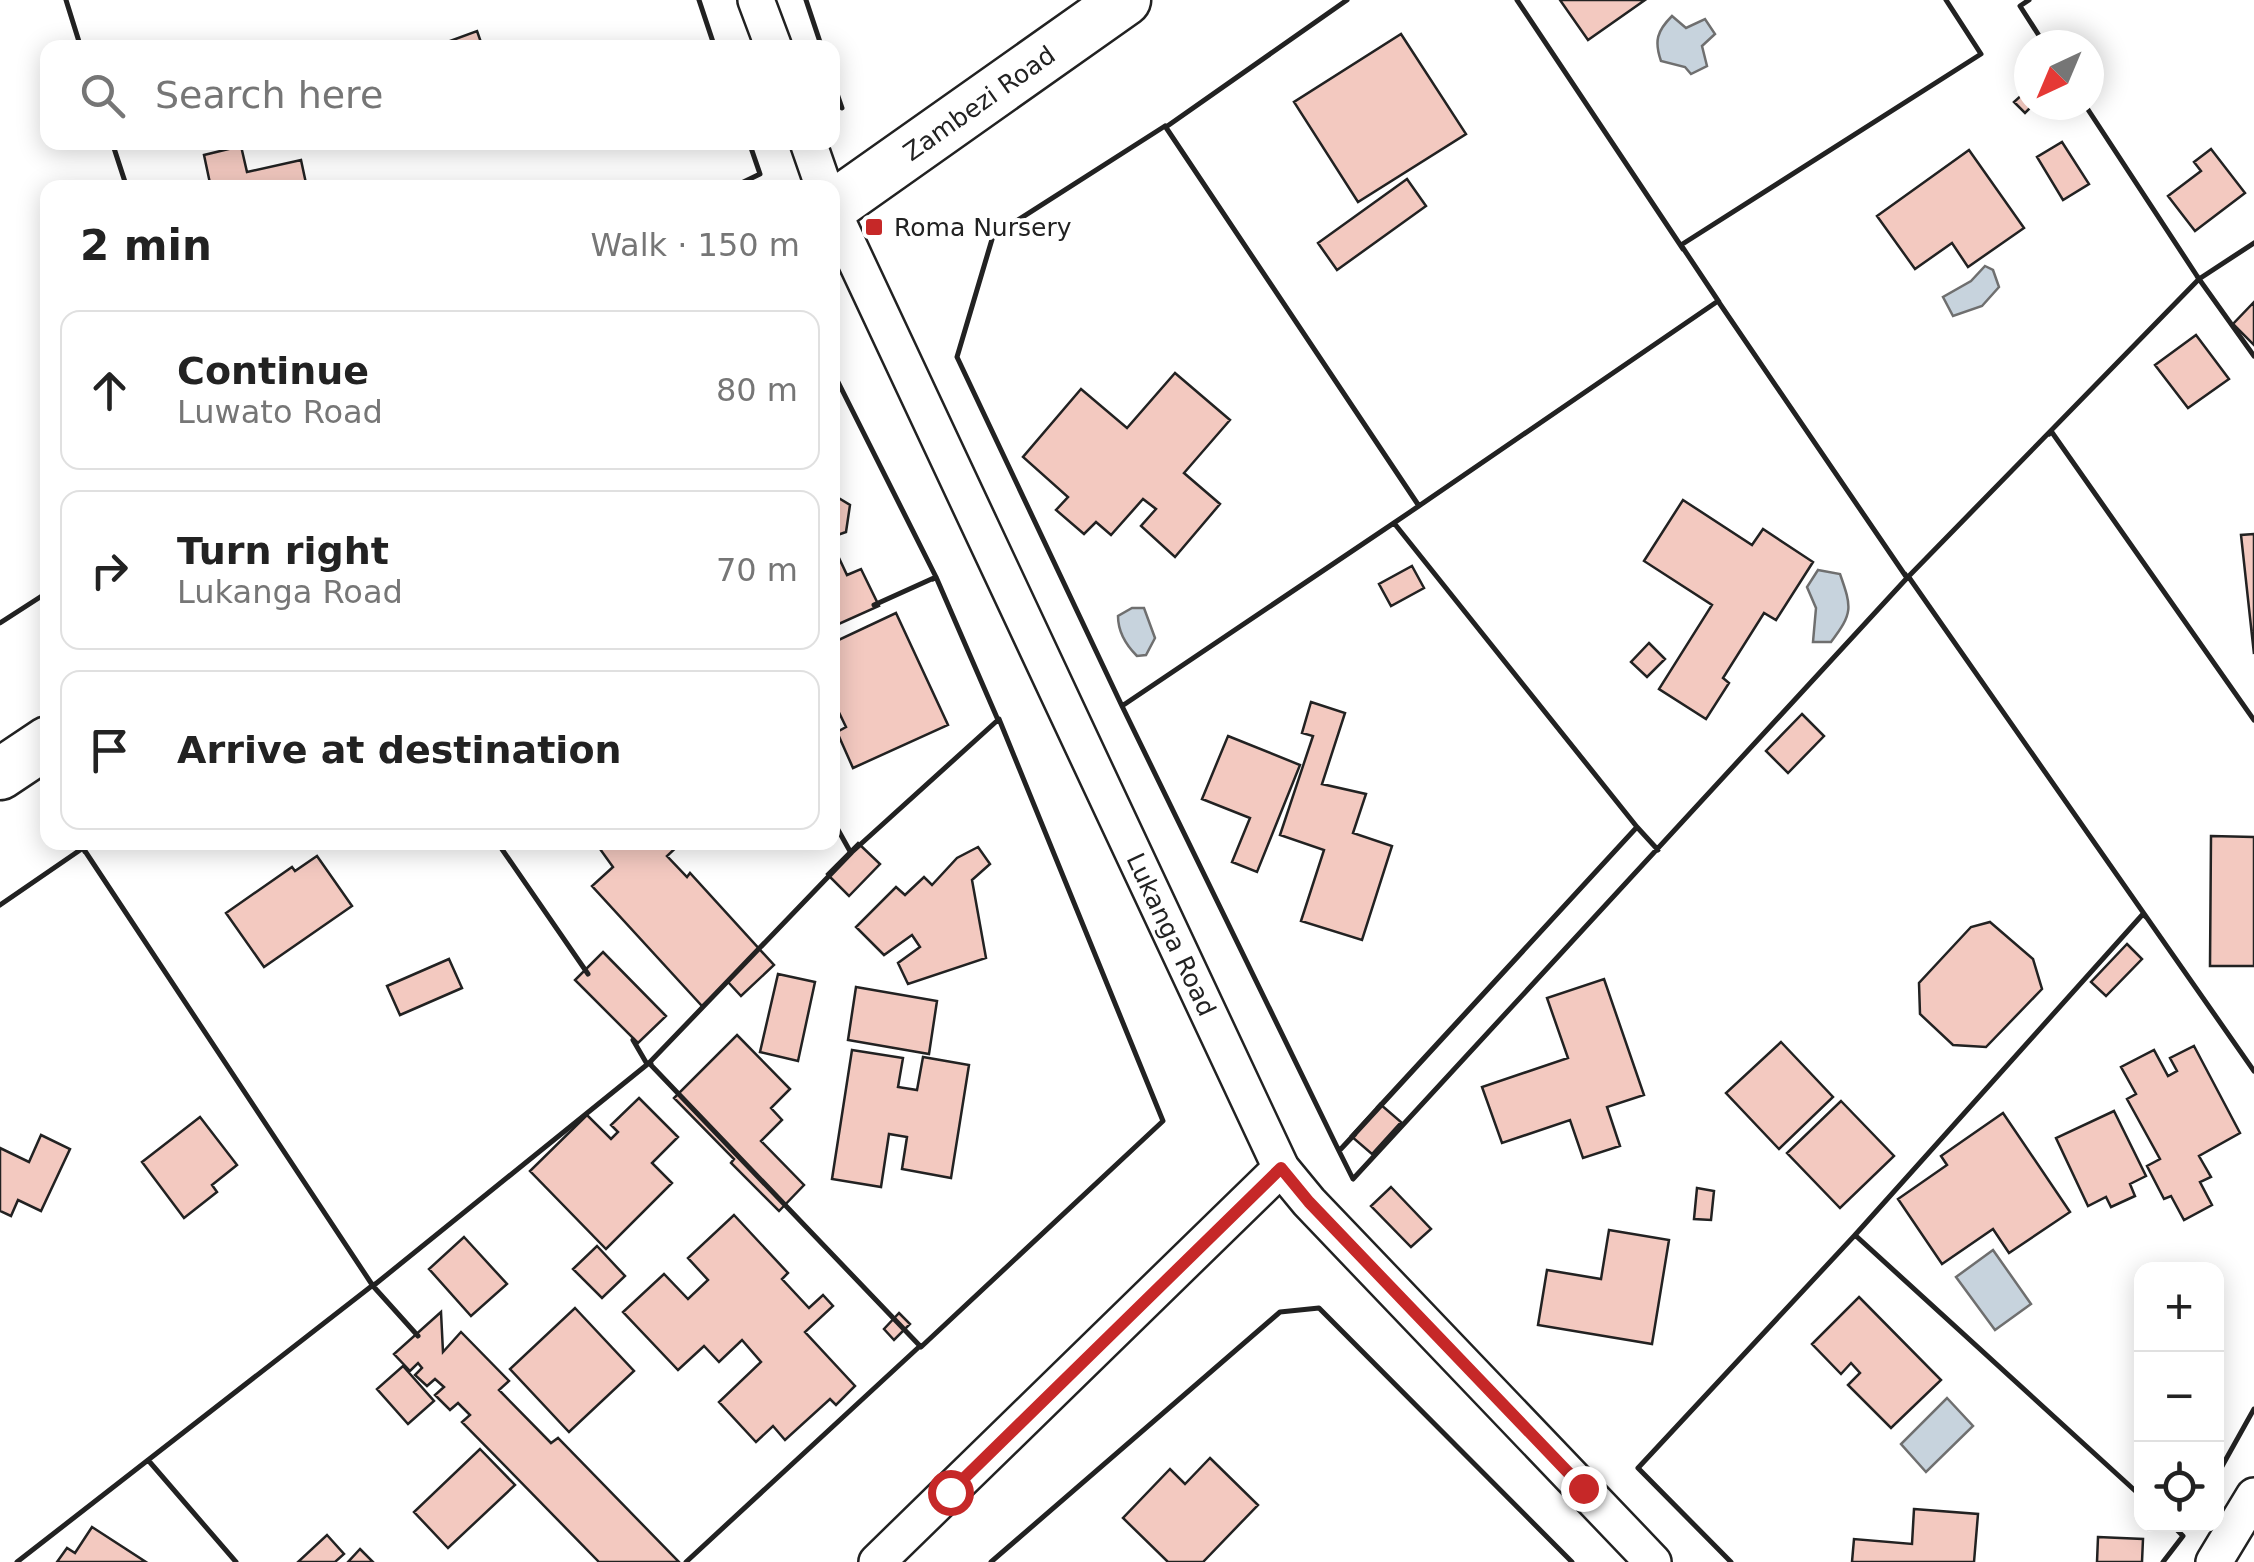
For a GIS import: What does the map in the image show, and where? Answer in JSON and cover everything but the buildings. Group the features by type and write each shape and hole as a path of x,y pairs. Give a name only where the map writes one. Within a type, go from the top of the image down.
{"main road":[{"name":"Zambezi Road","path":"840,203 1126,0"},
{"path":"0,774 40,747"}],"street":[{"path":"756,0 771,40"},
{"path":"811,150 821,180"},
{"name":"Lukanga Road","path":"840,226 1281,1168 1653,1562"},
{"path":"877,1562 1281,1168"},
{"path":"2214,1562 2254,1496"}],"shaded area":[{"path":"1672,16 1686,28 1705,19 1715,34 1702,46 1707,66 1691,74 1685,67 1661,61 1658,37"},
{"path":"1985,266 1993,270 1999,287 1982,306 1953,316 1943,297 1971,281"},
{"path":"1818,570 1840,574 1847,595 1847,617 1831,642 1813,642 1816,608 1807,587"},
{"path":"1132,608 1144,608 1155,638 1146,655 1137,656 1119,627 1118,616"},
{"path":"1993,1250 2031,1304 1995,1330 1956,1277"},
{"path":"1947,1398 1973,1426 1926,1472 1901,1444"}],"wall":[{"path":"66,0 78,40"},
{"path":"699,0 712,40"},
{"path":"806,0 819,40"},
{"path":"1166,127 1347,0"},
{"path":"1517,0 1683,249"},
{"path":"1719,302 1681,245 1981,54 1946,0"},
{"path":"2029,0 2020,6 2035,30"},
{"path":"840,102 842,108"},
{"path":"1905,574 1907,578 2199,279 2095,120"},
{"path":"1122,706 1419,506 1165,126 993,236 957,357 1122,706 1339,1151 1355,1134"},
{"path":"115,150 124,180"},
{"path":"748,180 760,174 752,150"},
{"path":"2197,276 2199,279 2254,243"},
{"path":"2199,279 2254,356"},
{"path":"1718,301 1907,578 1353,1179 1339,1151 1637,827 1394,523 1718,301"},
{"path":"840,386 936,577 933,579"},
{"path":"2049,434 2051,431 2254,720"},
{"path":"1122,706 1394,523 1637,827 1378,1108"},
{"path":"1908,576 2254,1071"},
{"path":"874,605 936,577 998,720"},
{"path":"0,623 40,597"},
{"path":"999,719 1163,1121 921,1347 649,1063 852,852 999,719"},
{"path":"1637,827 1658,850"},
{"path":"840,833 851,853"},
{"path":"0,905 80,850"},
{"path":"84,850 375,1284"},
{"path":"503,850 588,974"},
{"path":"2134,1490 1855,1235 2143,914 2146,917"},
{"path":"633,1040 647,1064"},
{"path":"418,1336 373,1286 651,1064"},
{"path":"1731,1562 1638,1468 1855,1235"},
{"path":"17,1562 373,1285"},
{"path":"991,1562 1280,1312 1319,1308 1572,1562"},
{"path":"686,1562 920,1346"},
{"path":"2224,1463 2254,1409"},
{"path":"148,1460 236,1562"},
{"path":"2163,1562 2183,1536 2179,1532"}],"place":[{"name":"Roma Nursery","path":"874,227"}],"route":[{"path":"950,1492 1281,1168 1583,1488"}]}
